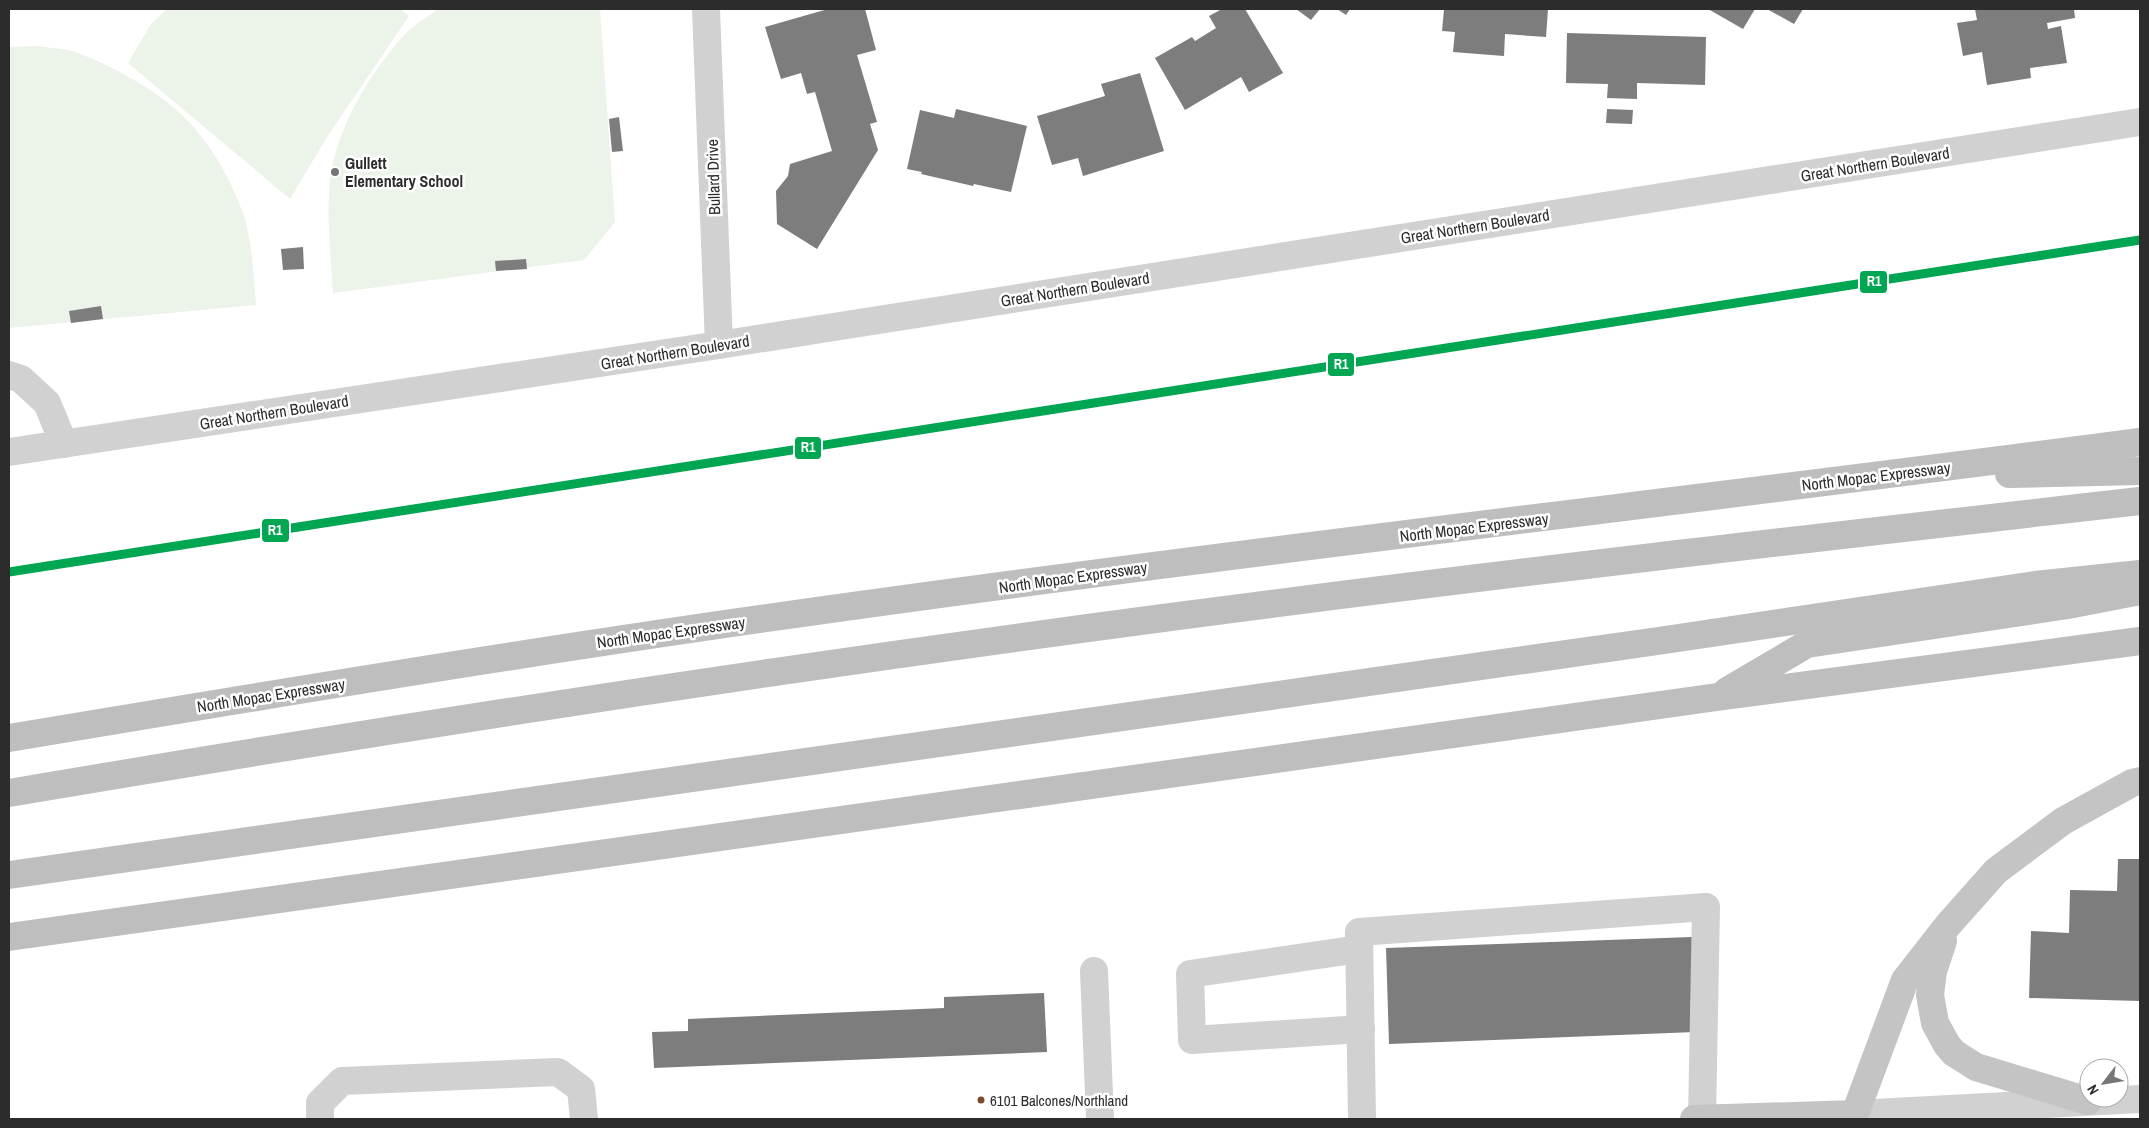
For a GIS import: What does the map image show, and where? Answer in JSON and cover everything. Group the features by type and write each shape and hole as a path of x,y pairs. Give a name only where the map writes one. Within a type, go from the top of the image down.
{"highway":[{"name":"North Mopac Expressway","path":"9,738 412,671 769,618 1129,569 1868,478 2140,442"},
{"path":"1868,478 2140,471"},
{"path":"9,793 320,741 1161,618 1698,551 2140,502"},
{"path":"9,875 1658,641 2035,585 2140,574"},
{"path":"1717,697 1807,644 2068,605 2140,591"},
{"path":"9,937 1717,697 2140,641"}],"main road":[{"path":"1694,1119 1855,1114 1905,980 1948,925 1996,870 2063,821 2132,783 2140,781"},
{"path":"1948,925 1933,971 1930,995 1935,1024 1947,1045 1954,1053 1976,1067 2079,1098"}],"street":[{"name":"Bullard Drive","path":"706,9 719,345"},
{"name":"Great Northern Boulevard","path":"9,452 719,345 2140,122"},
{"path":"9,375 20,379 47,403 64,444"},
{"path":"1362,1119 1359,932 1706,907 1702,1119"},
{"path":"1359,949 1190,974 1192,1040 1361,1028"},
{"path":"1094,971 1100,1119"},
{"path":"320,1119 320,1103 342,1081 558,1072 581,1088 584,1119"},
{"path":"1855,1114 2079,1102"}],"shaded area":[{"path":"167,9 400,9 409,16 327,137 290,199 128,63 151,24"},
{"path":"439,9 600,9 615,222 584,260 333,293 328,208 330,180 339,140 357,101 380,65 406,33 417,23"},
{"path":"38,46 72,51 100,62 130,78 172,106 201,136 217,159 245,220 250,244 256,305 9,328 9,47"}],"building":[{"path":"828,9 865,9 876,50 857,55 877,122 870,124 878,150 817,249 777,224 776,191 788,176 790,164 832,151 815,92 807,94 801,73 781,79 765,27"},
{"path":"1222,9 1245,9 1283,73 1249,92 1241,77 1185,110 1155,58 1192,37 1195,41 1216,28 1209,16"},
{"path":"1296,9 1320,9 1311,20"},
{"path":"1337,9 1350,9 1346,15"},
{"path":"1444,9 1548,9 1546,37 1505,34 1504,56 1453,52 1455,32 1442,31"},
{"path":"1708,9 1755,9 1743,29"},
{"path":"1767,9 1803,9 1794,24"},
{"path":"1975,9 2074,9 2075,18 2047,23 2048,29 2061,26 2067,63 2030,68 2031,78 1987,85 1982,52 1963,56 1957,23 1977,20"},
{"path":"1567,33 1706,37 1705,85 1637,83 1637,99 1607,98 1608,84 1566,83"},
{"path":"1140,73 1164,151 1083,176 1078,158 1052,165 1037,116 1105,96 1101,84"},
{"path":"956,109 1027,126 1011,192 974,184 973,186 907,169 920,110 954,118"},
{"path":"1607,109 1633,110 1632,124 1606,123"},
{"path":"619,117 623,151 612,152 609,119"},
{"path":"303,247 304,269 283,270 281,249"},
{"path":"526,259 527,269 496,271 495,261"},
{"path":"101,306 103,319 71,323 69,311"},
{"path":"2118,859 2140,859 2140,1001 2029,998 2031,931 2069,933 2070,890 2117,891"},
{"path":"1692,937 1695,1032 1389,1044 1386,948"},
{"path":"1044,993 1047,1052 654,1068 652,1032 688,1031 688,1019 944,1008 944,997"}],"transit line":[{"name":"R1","path":"9,572 2140,240"}],"place":[{"name":"Gullett Elementary School","path":"335,172"},
{"name":"6101 Balcones/Northland","path":"981,1100"}]}
